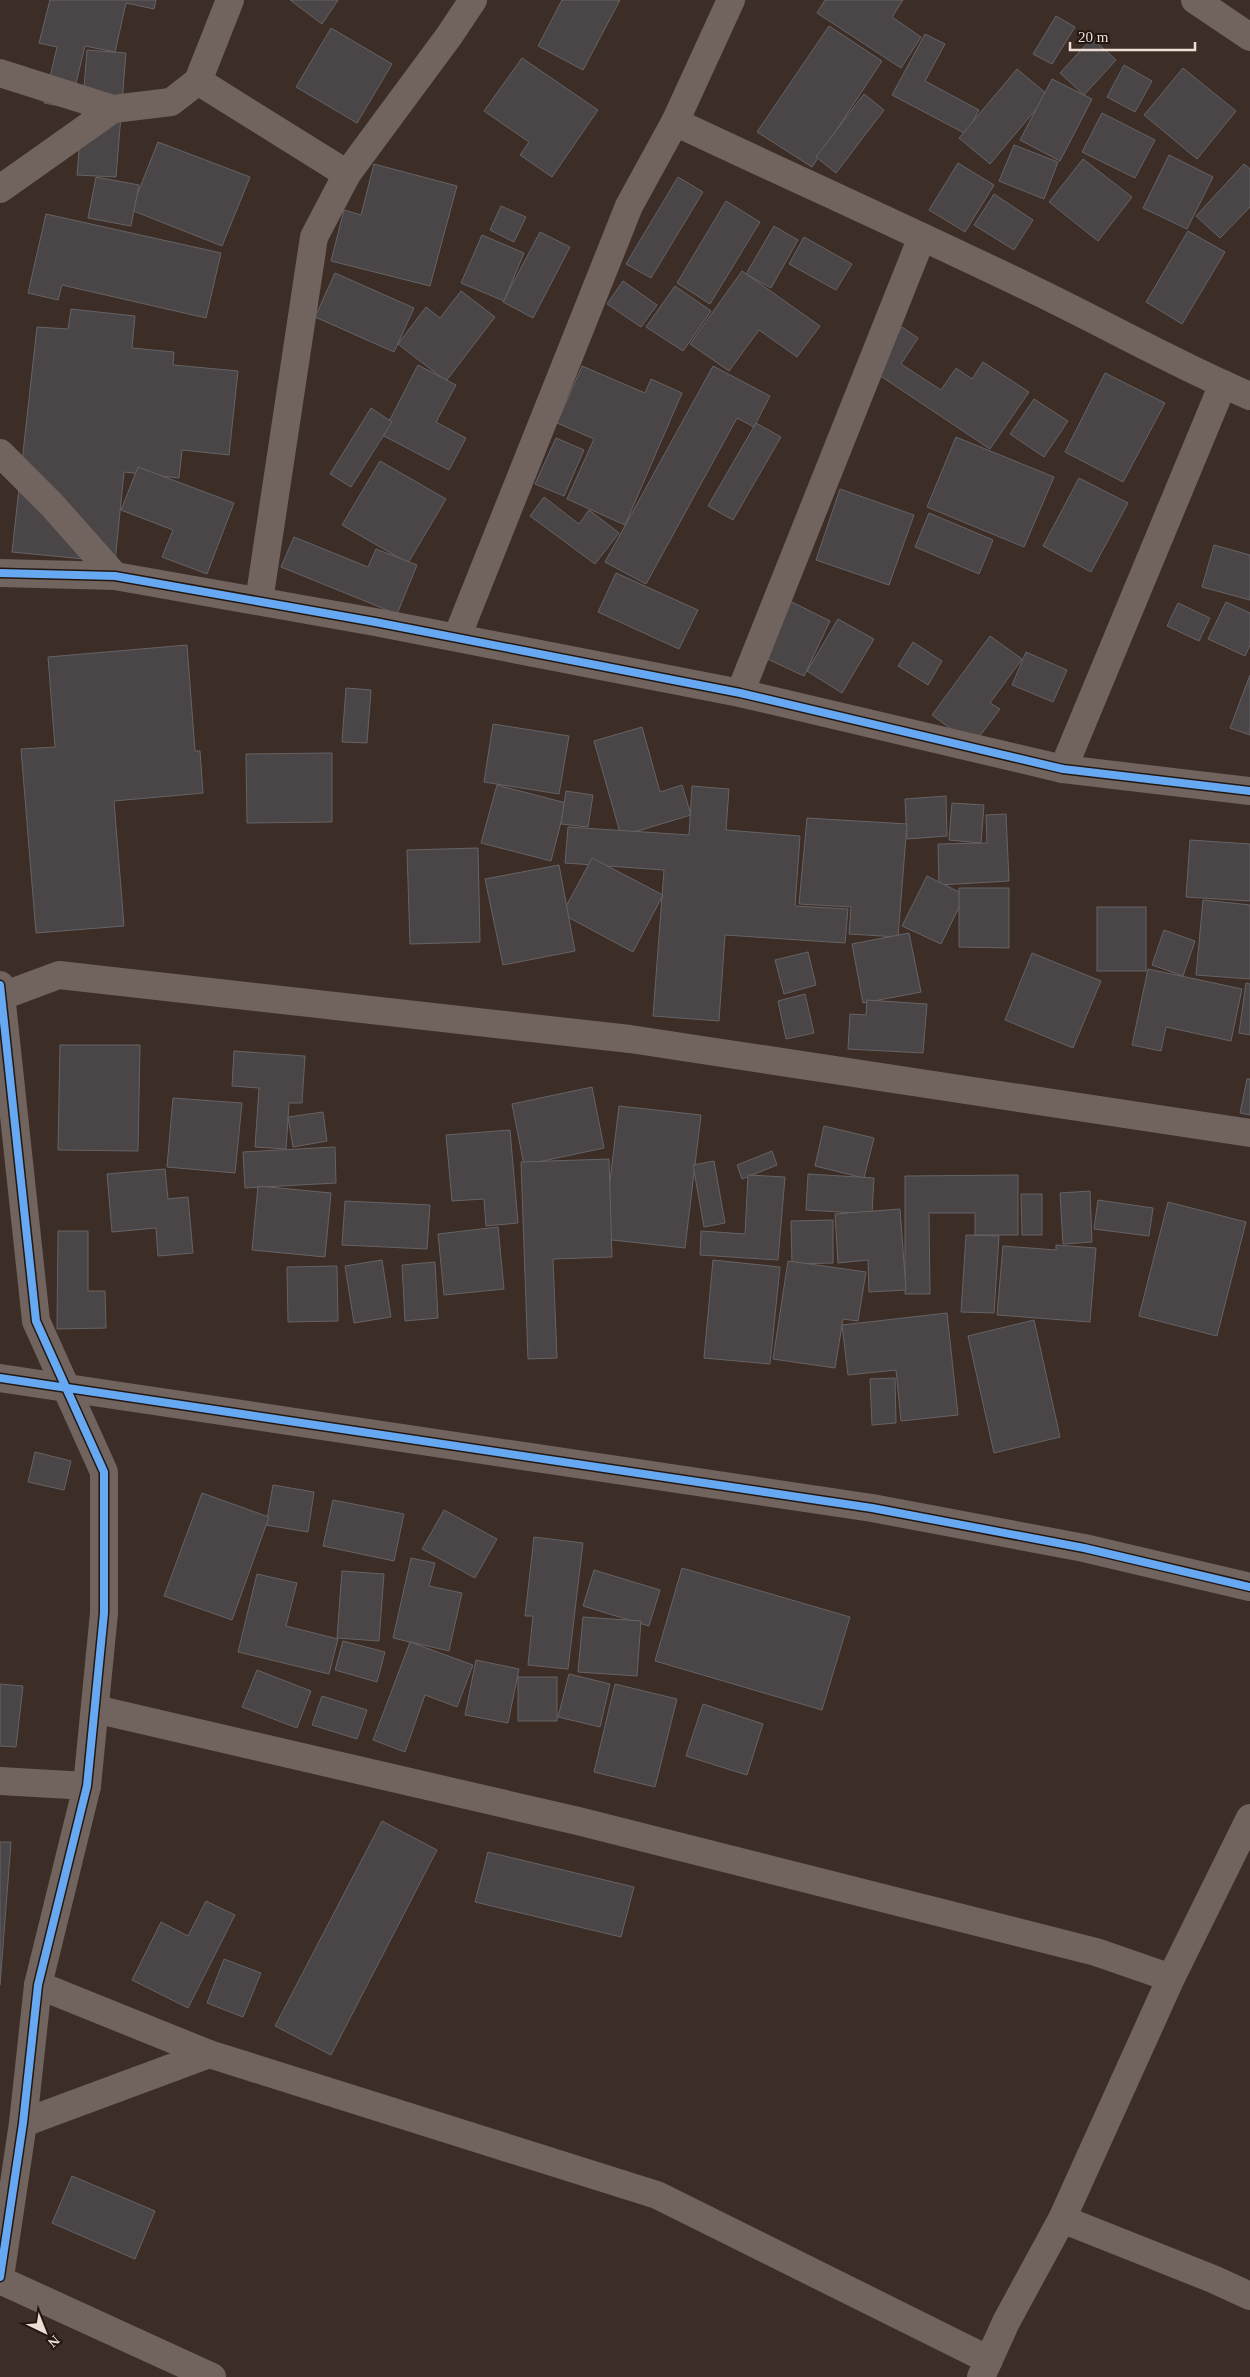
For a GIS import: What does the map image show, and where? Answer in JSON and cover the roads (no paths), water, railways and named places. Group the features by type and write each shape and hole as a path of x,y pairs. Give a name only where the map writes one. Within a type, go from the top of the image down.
{"street":[{"path":"0,73 112,109 171,102 198,81 230,0"},
{"path":"259,601 314,237 347,174 449,36 473,0"},
{"path":"457,637 629,206 674,122 731,0"},
{"path":"1195,0 1250,37"},
{"path":"198,81 347,174"},
{"path":"0,189 112,109"},
{"path":"674,122 922,237 1108,326 1164,358 1250,396"},
{"path":"740,693 922,237"},
{"path":"1063,769 1223,384"},
{"path":"0,453 52,505 115,576"},
{"path":"0,573 115,576 259,601 457,637 740,693 1063,769 1247,796"},
{"path":"212,2377 0,2279 23,2124 38,1985 88,1786 104,1613 104,1472 36,1321 0,993 59,975 630,1039 1250,1133"},
{"path":"0,1378 872,1508 1084,1548 1250,1587"},
{"path":"95,1709 578,1821 1096,1952 1171,1978"},
{"path":"0,1781 88,1786"},
{"path":"38,1985 209,2054 658,2195 985,2368 1006,2322 1062,2219 1171,1978 1250,1818"},
{"path":"23,2124 209,2054"},
{"path":"1062,2219 1213,2279 1250,2296"}]}
